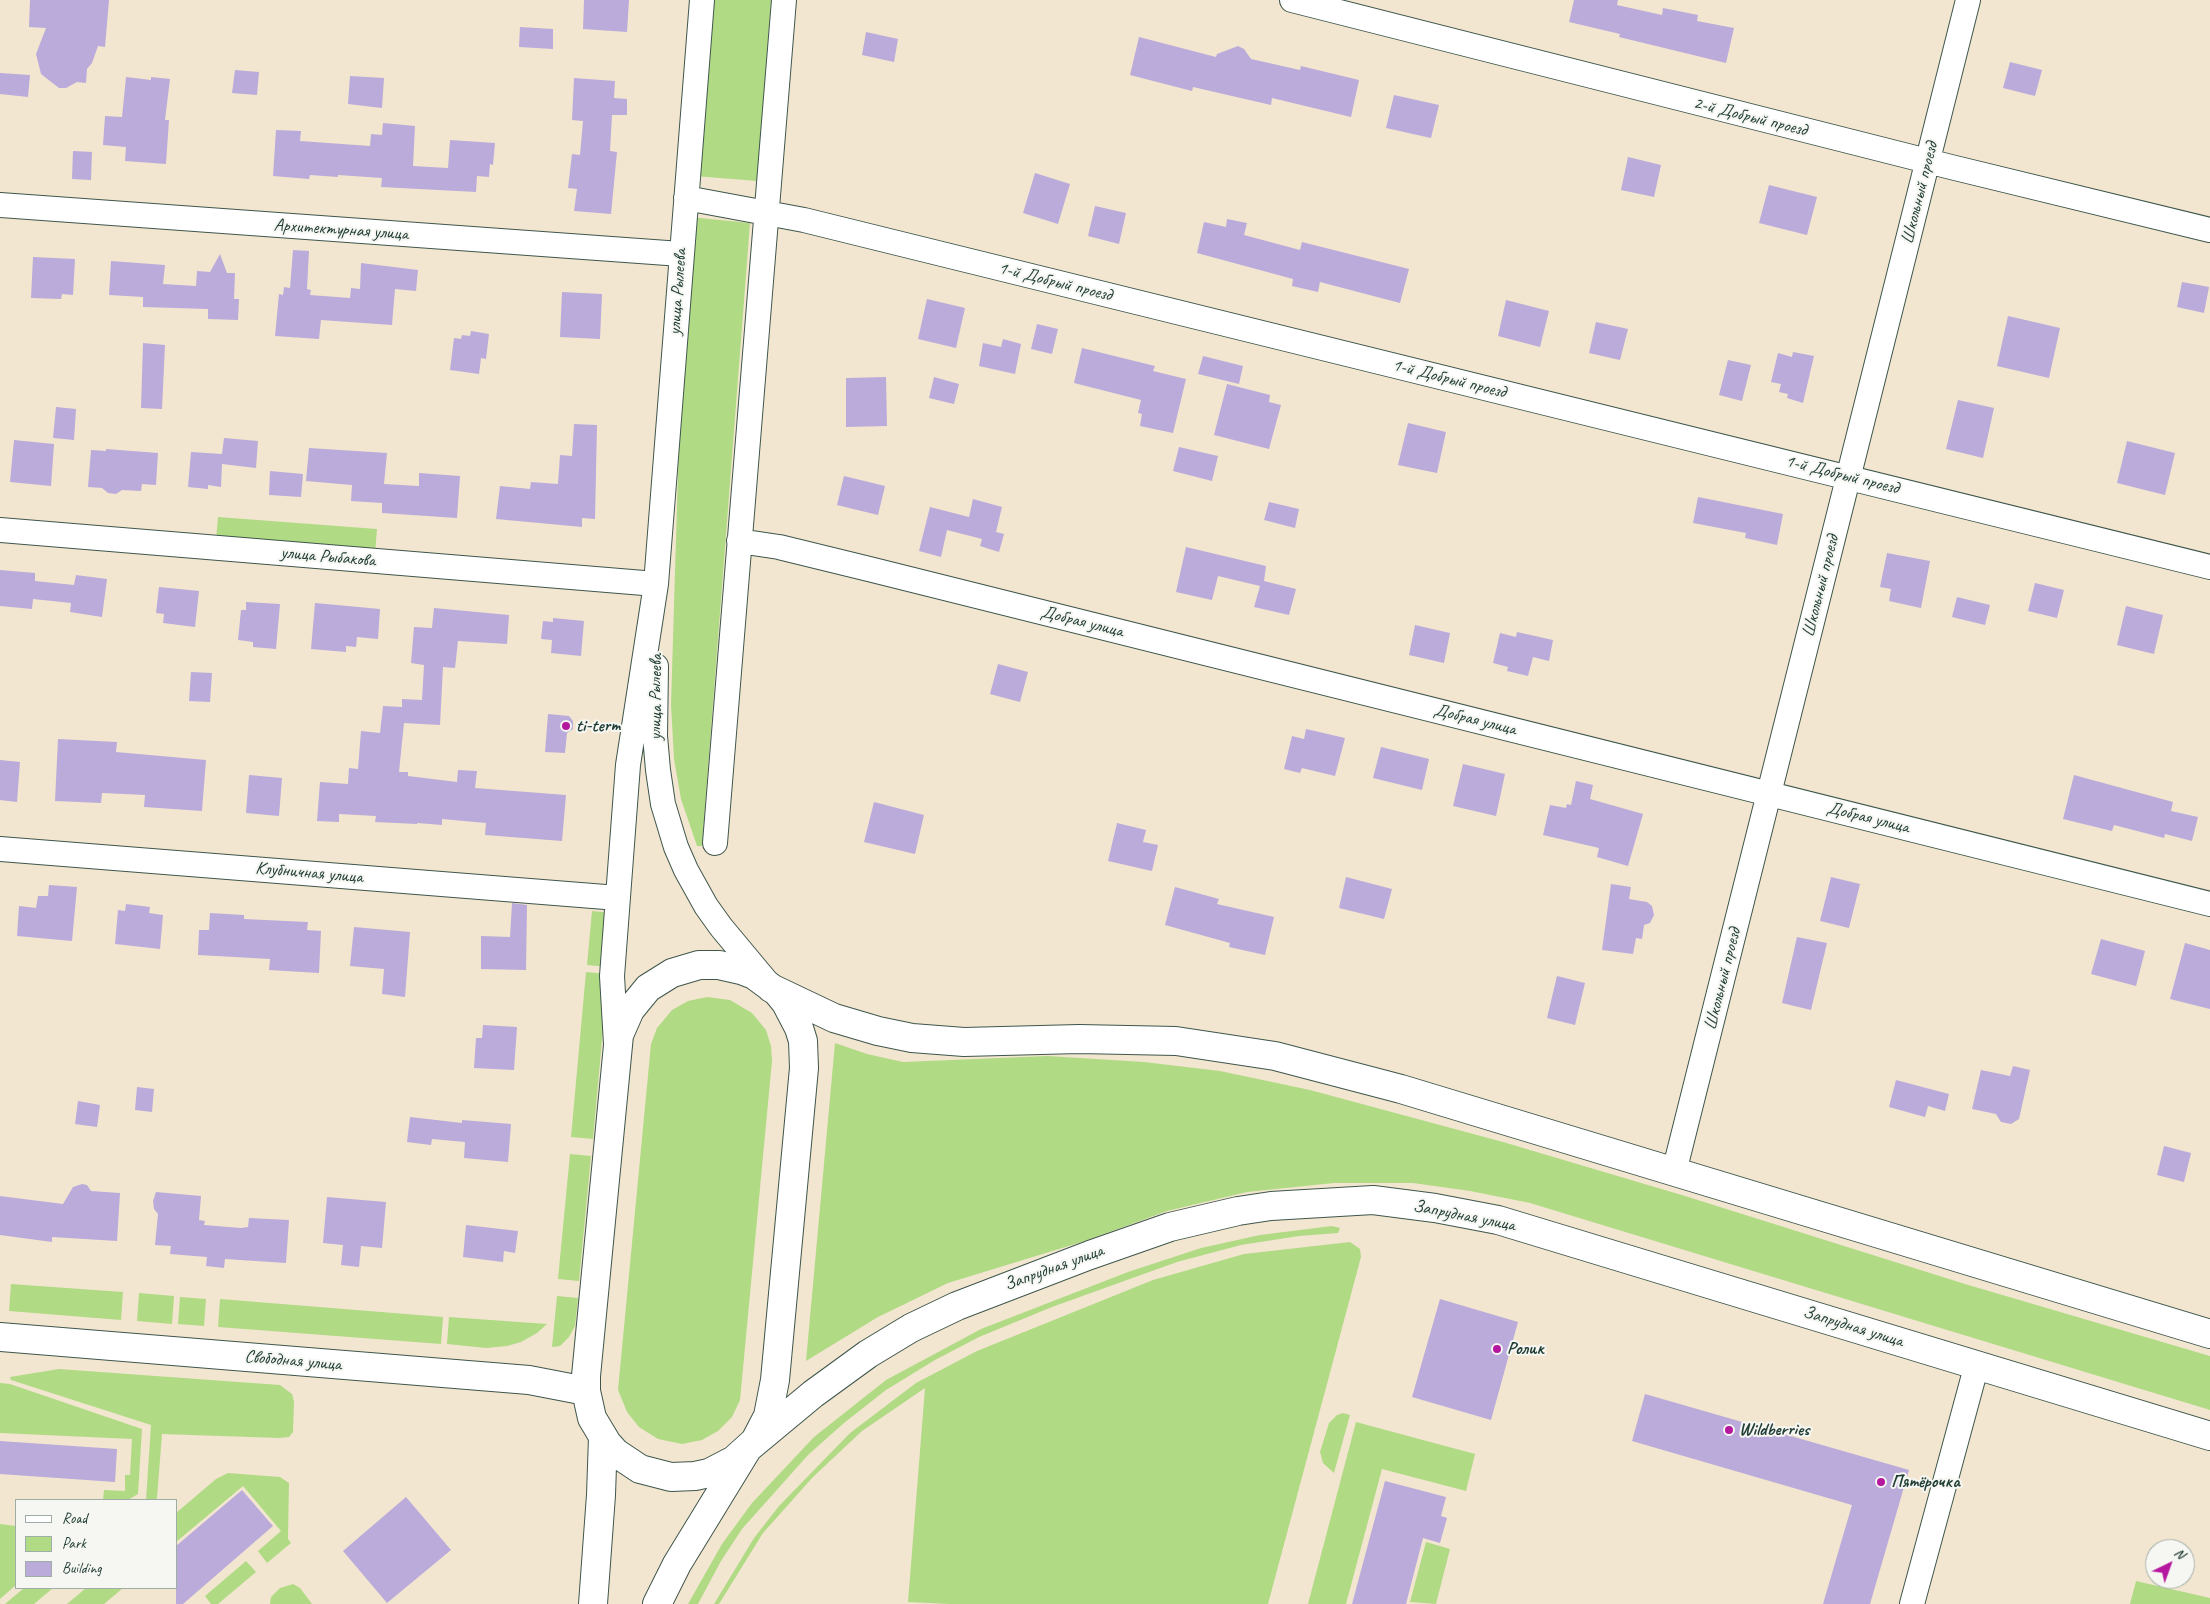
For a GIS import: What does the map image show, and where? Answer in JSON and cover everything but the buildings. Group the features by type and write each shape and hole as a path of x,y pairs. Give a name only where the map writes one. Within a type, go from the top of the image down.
{"main road":[{"path":"657,1604 682,1556 748,1448 762,1429 772,1403 804,1068 803,1041 799,1028 786,1003 771,988 754,975 727,966 699,965 672,973 648,988 630,1010 619,1036 586,1391 592,1418 602,1436 616,1453 634,1465 653,1474 671,1477 695,1476 709,1473 734,1460 748,1448"},
{"path":"771,988 834,1018 878,1032 912,1038 964,1042 1079,1038 1152,1040 1211,1045 1275,1056 1376,1082 2210,1334"},
{"name":"Запрудная улица","path":"748,1448 854,1363 911,1328 957,1306 1090,1255 1170,1227 1238,1212 1304,1204 1374,1200 1435,1208 1498,1220 1978,1364 2210,1436"},
{"name":"Свободная улица","path":"0,1338 529,1380 586,1391"},
{"path":"593,1604 601,1495 602,1436"}],"street":[{"name":"улица Рылеева","path":"616,1053 612,976 628,765 656,584 702,0"},
{"path":"715,843 784,0"},
{"name":"2-й Добрый проезд","path":"1292,0 1928,162 2210,230"},
{"name":"Школьный проезд","path":"1674,1172 1968,0"},
{"name":"1-й Добрый проезд","path":"686,198 766,213 2210,567"},
{"name":"Архитектурная улица","path":"0,205 681,254"},
{"name":"улица Рыбакова","path":"0,530 656,584"},
{"name":"Добрая улица","path":"740,541 788,549 2210,904"},
{"name":"улица Рылеева","path":"656,584 656,736 663,804 674,841 696,890 721,927 771,988"},
{"name":"Клубничная улица","path":"0,849 618,898"},
{"path":"1912,1604 1978,1364"}],"green space":[{"path":"709,0 771,0 757,181 695,176"},
{"path":"690,217 750,223 702,846 697,846 681,799 674,759 671,705 679,439"},
{"path":"218,517 377,529 375,554 216,540"},
{"path":"592,911 613,913 608,967 587,965"},
{"path":"586,972 608,974 593,1139 571,1137"},
{"path":"707,997 730,1000 752,1013 766,1030 771,1046 772,1061 740,1400 732,1417 718,1431 702,1440 682,1444 658,1439 639,1427 627,1412 618,1390 651,1044 657,1028 672,1010 688,1001"},
{"path":"835,1043 867,1054 903,1062 1048,1056 1144,1062 1220,1071 1310,1090 1503,1142 1685,1196 1965,1284 2210,1356 2210,1410 1530,1203 1470,1191 1413,1183 1334,1183 1247,1192 1167,1211 1085,1241 948,1283 878,1317 806,1361"},
{"path":"570,1154 591,1156 579,1281 558,1279"},
{"path":"1332,1226 1340,1228 1338,1233 1299,1236 1241,1245 1177,1262 1052,1307 979,1337 935,1360 886,1390 844,1423 808,1455 742,1529 721,1561 698,1604 688,1604 722,1544 752,1503 814,1437 886,1380 981,1329 1128,1272 1201,1248 1260,1235"},
{"path":"1350,1242 1360,1249 1361,1257 1268,1604 949,1604 908,1602 925,1388 862,1431 813,1477 763,1533 719,1604 714,1604 754,1538 779,1506 850,1433 916,1383 977,1351 1153,1280 1244,1254"},
{"path":"11,1284 123,1292 121,1320 9,1311"},
{"path":"139,1293 174,1296 172,1324 137,1321"},
{"path":"557,1296 578,1298 575,1326 569,1337 560,1346 552,1347"},
{"path":"180,1297 206,1299 204,1326 178,1324"},
{"path":"220,1299 443,1317 441,1344 218,1327"},
{"path":"449,1317 547,1324 537,1333 521,1342 507,1346 486,1348 447,1344"},
{"path":"59,1369 280,1385 292,1394 294,1402 293,1432 289,1437 279,1438 162,1434 157,1498 146,1499 151,1425 11,1380 10,1377"},
{"path":"0,1383 10,1384 142,1429 138,1494 130,1499 103,1499 104,1490 125,1491 125,1475 130,1475 132,1439 0,1433"},
{"path":"1343,1413 1350,1415 1334,1473 1323,1463 1320,1452 1329,1423 1337,1415"},
{"path":"1356,1422 1475,1454 1466,1491 1382,1469 1346,1604 1308,1604"},
{"path":"228,1473 280,1477 289,1483 288,1539 291,1543 267,1563 258,1551 281,1531 243,1486 178,1540 178,1511 216,1479"},
{"path":"0,1524 15,1526 15,1586 0,1599"},
{"path":"1426,1542 1450,1549 1436,1604 1410,1602"},
{"path":"246,1561 256,1572 218,1604 211,1604 205,1596"},
{"path":"2136,1581 2145,1583 2145,1589 2171,1589 2210,1598 2210,1604 2130,1604"},
{"path":"293,1584 300,1588 312,1604 270,1604 271,1597 280,1588"},
{"path":"23,1589 52,1589 34,1604 5,1604"},
{"path":"85,1589 122,1589 104,1604 67,1604"}],"place":[{"name":"ti-term","path":"566,726"},
{"name":"Ролик","path":"1497,1349"},
{"name":"Wildberries","path":"1729,1430"},
{"name":"Пятёрочка","path":"1881,1482"}]}
